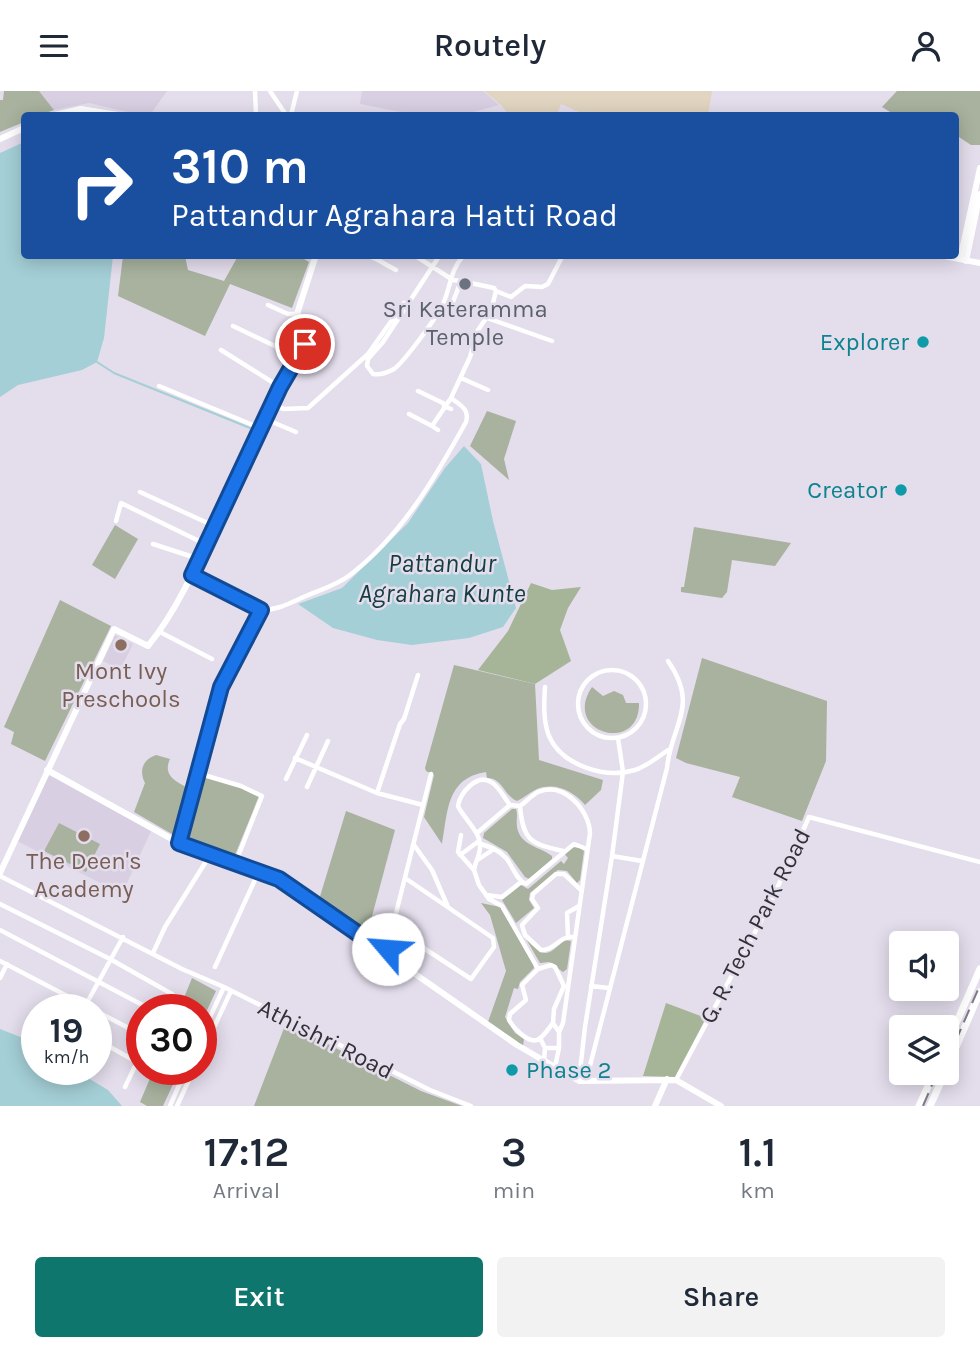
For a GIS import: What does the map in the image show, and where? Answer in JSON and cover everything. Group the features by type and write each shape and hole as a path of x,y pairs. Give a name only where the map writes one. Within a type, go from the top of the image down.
{"main road":[{"path":"959,1016 980,968"},
{"path":"959,1040 980,992"},
{"path":"919,1106 929,1085"},
{"path":"930,1106 939,1085"}],"street":[{"path":"255,91 256,112"},
{"path":"270,91 284,112"},
{"path":"292,112 297,91"},
{"path":"68,112 81,109 100,112"},
{"path":"0,139 21,129"},
{"path":"963,260 980,168"},
{"path":"963,260 980,194"},
{"path":"297,314 315,259"},
{"path":"380,259 396,270"},
{"path":"420,259 450,278 491,287 511,297 525,286 545,286 561,259"},
{"path":"438,259 383,342 368,359 367,366 373,374 381,375 395,368 432,322 442,307 453,269 461,259"},
{"path":"958,259 980,263"},
{"path":"449,312 461,281"},
{"path":"432,426 461,378 472,352 476,333 487,318 496,291"},
{"path":"272,405 284,409 308,408 368,354 404,303"},
{"path":"0,874 114,629 148,646 160,632 192,575 200,551 280,387 313,328 297,314 288,314 268,305"},
{"path":"487,318 552,341"},
{"path":"233,326 298,357"},
{"path":"221,350 280,387"},
{"path":"461,378 488,390"},
{"path":"159,386 260,428"},
{"path":"418,391 451,409"},
{"path":"192,575 261,610 282,608 344,579 393,534 419,499 466,422 466,410 451,398"},
{"path":"409,414 438,430"},
{"path":"265,419 296,432"},
{"path":"140,492 214,526"},
{"path":"117,521 121,503 201,542 200,551 193,557 153,544"},
{"path":"179,843 221,687 261,610"},
{"path":"160,632 212,659"},
{"path":"583,1082 667,768 668,749 681,721 683,705 678,677 668,661"},
{"path":"615,670 635,678 646,697 643,719 637,728 618,738 608,738 589,729 579,712 581,691 587,682 604,671 615,670"},
{"path":"377,793 418,675"},
{"path":"545,687 546,724 550,739 559,751 589,768 612,773 623,772 644,766 668,749"},
{"path":"286,779 307,735"},
{"path":"583,1082 591,986 623,772 618,738"},
{"path":"307,787 328,741"},
{"path":"295,758 377,793 423,805"},
{"path":"47,770 179,843 279,879 544,1061 583,1082 676,1080 721,1106"},
{"path":"197,773 241,786 262,796 235,864"},
{"path":"386,953 431,774"},
{"path":"474,870 479,859 480,843 477,833 457,806 465,790 480,781 490,781 510,805 520,806 538,792 547,790 565,794 587,816 590,833 579,906 571,937 563,1023 559,1032 555,1067"},
{"path":"477,833 510,805"},
{"path":"520,806 522,829 529,840 564,851"},
{"name":"G. R. Tech Park Road","path":"676,1080 770,904 809,817 980,862"},
{"path":"486,894 502,897 521,882 529,883 564,851 590,833"},
{"path":"461,835 458,848 460,855 474,870 486,894 502,906 538,969"},
{"path":"480,843 505,857 521,882"},
{"path":"460,855 480,843"},
{"path":"414,844 432,870 448,908"},
{"path":"575,844 587,849"},
{"path":"479,859 495,849"},
{"path":"153,953 210,855"},
{"path":"612,856 642,861"},
{"path":"215,967 259,871"},
{"name":"Athishri Road","path":"0,874 183,969 430,1090 471,1106"},
{"path":"515,929 538,908 532,899 533,894 556,874 564,874 581,890"},
{"path":"393,927 471,979 494,947 495,941 405,878"},
{"path":"0,904 172,994"},
{"path":"571,937 567,913 579,906"},
{"path":"522,925 524,935 541,950 547,950 571,937"},
{"path":"0,930 126,997"},
{"path":"91,994 123,937"},
{"path":"0,961 61,994"},
{"path":"0,978 7,964"},
{"path":"553,965 564,989 554,1009 553,1023 540,1038 534,1040 527,1038 509,1020 510,1014 526,1000 522,985 538,969 553,965"},
{"path":"591,986 609,988"},
{"path":"217,1002 224,987"},
{"path":"217,1021 231,991"},
{"path":"553,1023 559,1032"},
{"path":"540,1038 545,1048 544,1061"},
{"path":"545,1048 559,1048"},
{"path":"655,1106 667,1079"},
{"path":"170,1106 179,1085"},
{"path":"177,1106 187,1085"}],"shaded area":[{"path":"39,91 167,91 152,112 128,112 89,103 54,110"},
{"path":"362,91 483,91 499,105 473,112 401,112 360,104"},
{"path":"484,91 712,91 708,112 579,112 561,104 558,112 507,112"},
{"path":"115,635 133,644 120,670 103,661"},
{"name":"The Deen's Academy","path":"49,775 151,831 122,894 17,841"}],"green space":[{"path":"4,91 39,91 54,110 21,112 21,123 0,132 0,100 3,100"},
{"path":"897,91 980,91 980,145 971,145 959,137 959,112 890,112 882,107"},
{"path":"123,259 186,259 188,270 224,281 236,259 304,259 309,262 292,308 230,284 205,336 118,296"},
{"path":"487,411 516,421 504,459 509,480 470,446"},
{"path":"115,525 138,539 115,579 92,565"},
{"path":"694,527 791,543 775,566 732,560 727,592 722,598 681,592"},
{"path":"531,583 552,590 581,587 568,608 560,630 571,661 535,684 478,670 508,631"},
{"path":"60,600 111,626 45,761 11,744 14,732 4,727"},
{"path":"702,658 827,701 826,761 802,821 732,797 740,777 676,758"},
{"path":"454,665 535,684 539,760 603,780 601,790 585,805 570,792 557,787 537,789 517,801 497,781 487,778 486,772 473,776 463,781 451,798 442,844 424,817 434,775 425,768"},
{"path":"592,687 603,696 614,691 623,695 626,703 639,703 636,719 628,729 616,733 604,732 594,726 586,716 585,703"},
{"path":"156,755 170,759 169,774 190,789 177,837 134,812 145,783 143,766"},
{"path":"200,776 240,787 259,796 233,860 181,842"},
{"path":"512,809 516,809 517,827 522,838 552,856 552,859 529,879 507,852 483,838 484,833"},
{"path":"346,811 395,830 367,935 318,903"},
{"path":"59,823 100,844 86,872 44,851"},
{"path":"572,847 584,851 580,880 577,883 567,871 558,870 530,893 529,900 534,908 516,923 502,900 521,885 528,889 561,861 564,864 568,858 564,853"},
{"path":"481,903 500,907 533,963 534,968 520,982 518,989 514,988 505,1017 515,1033 524,1039 523,1046 488,1022 506,971 490,915"},
{"path":"526,939 537,950 545,953 565,940 571,941 567,969 563,972 549,962 540,963"},
{"path":"192,978 216,991 215,994 186,994"},
{"path":"666,1003 706,1018 675,1077 643,1076"},
{"path":"286,1023 421,1091 462,1106 254,1106"},
{"path":"147,1085 173,1085 163,1106 147,1106 140,1102"}],"water":[{"path":"21,143 21,259 113,259 104,338 97,362 82,370 18,385 0,397 0,153"},
{"name":"Pattandur Agrahara Kunte","path":"464,446 481,464 516,608 503,627 469,638 412,645 377,640 333,628 298,604 342,588 408,523 445,468"},
{"path":"0,1029 21,1037 21,1085 100,1085 122,1106 0,1106"}],"waterway":[{"path":"97,362 114,373 250,428"}],"railway":[{"path":"959,1033 980,985"},
{"path":"923,1106 932,1085"}],"place":[{"name":"Sri Kateramma Temple","path":"465,284"},
{"name":"Explorer","path":"923,342"},
{"name":"Creator","path":"901,490"},
{"name":"Mont Ivy Preschools","path":"121,645"},
{"name":"The Deen's Academy","path":"84,836"},
{"name":"Phase 2","path":"512,1070"}],"route":[{"path":"305,344 280,387 192,575 261,610 221,687 179,843 279,879 386,953 388,949"}]}
